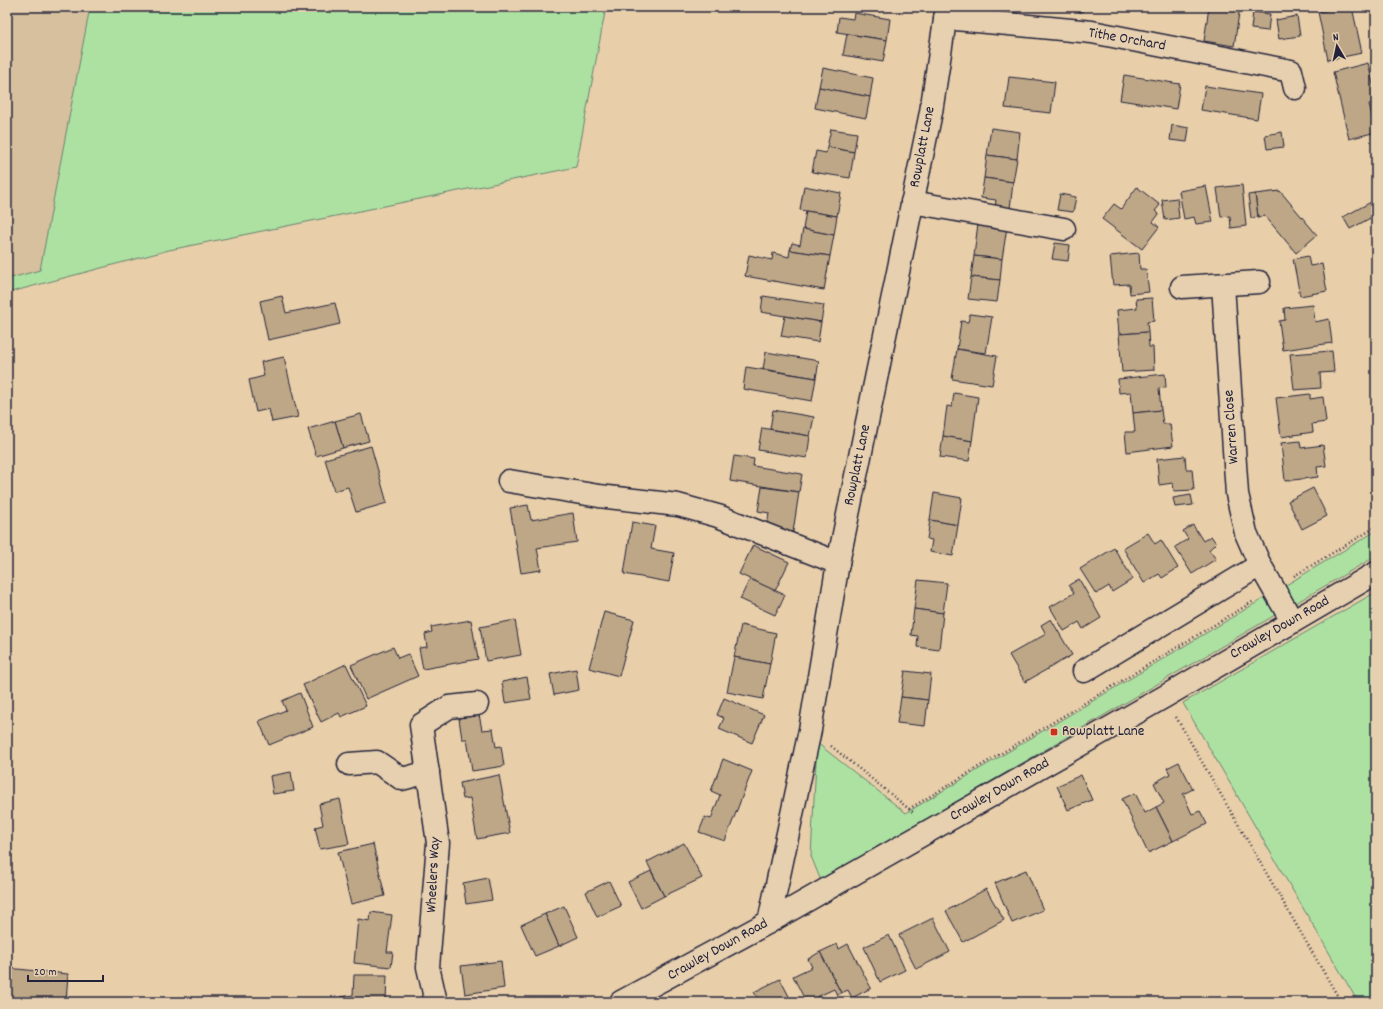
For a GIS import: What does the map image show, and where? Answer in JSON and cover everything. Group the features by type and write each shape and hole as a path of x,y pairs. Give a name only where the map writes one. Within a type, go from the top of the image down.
{"street":[{"name":"Tithe Orchard","path":"946,12 1092,32 1291,71 1295,88"},
{"name":"Rowplatt Lane","path":"769,922 810,730 838,563 931,112 946,12"},
{"path":"912,202 1064,228"},
{"path":"1182,287 1259,282"},
{"name":"Warren Close","path":"1223,285 1237,494 1246,533 1260,565 1275,588 1292,621"},
{"path":"509,481 599,496 678,505 718,516 838,563"},
{"path":"1084,671 1260,565"},
{"name":"Crawley Down Road","path":"621,1002 769,922 1164,697 1376,573"},
{"name":"Wheelers Way","path":"436,1002 428,967 438,843 421,725 449,707 477,704"},
{"path":"349,764 376,762 402,779 428,772"}],"path":[{"path":"909,809 1376,527"},
{"path":"1164,697 1341,1002"},
{"path":"810,730 934,828"}],"shaded area":[{"path":"7,7 90,7 40,270 7,279"}],"green space":[{"path":"90,7 606,7 576,167 169,250 7,293 7,279 40,270"},
{"path":"1376,531 1376,556 821,881 811,856 817,743 906,813"},
{"path":"1376,592 1376,1002 1358,1002 1183,703"}],"building":[{"path":"1052,7 1083,7 1082,12"},
{"path":"1209,7 1240,7 1234,46 1204,41"},
{"path":"1343,7 1352,7 1362,53 1328,60 1318,12"},
{"path":"1253,12 1270,14 1268,31 1251,29"},
{"path":"854,13 890,19 887,40 837,32 839,17 853,19"},
{"path":"1297,16 1300,36 1279,39 1276,20"},
{"path":"847,34 887,40 883,62 843,55"},
{"path":"1368,63 1376,96 1376,103 1369,104 1376,132 1349,139 1333,72"},
{"path":"823,68 873,78 870,97 819,87"},
{"path":"1124,75 1180,84 1176,109 1120,100"},
{"path":"1009,77 1055,82 1051,113 1005,108"},
{"path":"1205,86 1261,94 1257,119 1201,110"},
{"path":"819,87 870,97 866,118 815,108"},
{"path":"1172,125 1189,128 1187,142 1170,140"},
{"path":"991,128 1020,132 1017,159 987,155"},
{"path":"831,129 857,133 854,152 827,147"},
{"path":"1282,132 1284,147 1267,149 1265,135"},
{"path":"827,147 854,152 850,178 812,172 816,151 826,153"},
{"path":"987,155 1017,159 1013,182 984,178"},
{"path":"984,178 1013,182 1010,209 995,207 996,200 981,198"},
{"path":"1242,185 1246,226 1231,228 1230,216 1221,217 1217,188"},
{"path":"804,186 841,193 837,216 800,210"},
{"path":"1206,186 1213,222 1196,224 1194,217 1184,219 1179,191"},
{"path":"1137,187 1160,205 1155,211 1159,214 1153,222 1159,227 1142,249 1102,219 1114,204 1121,209"},
{"path":"1280,191 1317,235 1296,253 1265,216 1258,217 1255,194"},
{"path":"1060,194 1076,197 1073,212 1057,210"},
{"path":"1255,194 1258,217 1251,218 1248,195"},
{"path":"1177,198 1179,218 1165,220 1162,200"},
{"path":"1373,201 1376,206 1376,215 1350,229 1343,217"},
{"path":"806,211 837,216 834,235 803,229"},
{"path":"978,223 1007,227 1002,259 974,256"},
{"path":"803,229 834,235 830,256 790,250 792,243 800,245"},
{"path":"1055,243 1070,245 1068,261 1052,259"},
{"path":"790,250 830,256 824,290 745,276 749,255 772,260 773,253 789,257"},
{"path":"1139,253 1140,269 1146,269 1149,292 1130,294 1129,284 1113,285 1110,256"},
{"path":"974,256 1002,259 1000,280 971,277"},
{"path":"1308,256 1310,266 1322,264 1327,291 1300,296 1293,259"},
{"path":"971,277 1000,280 997,302 968,299"},
{"path":"282,296 286,313 335,303 340,324 268,340 260,301"},
{"path":"763,296 824,305 821,322 761,312"},
{"path":"1152,298 1154,321 1147,322 1148,332 1119,334 1117,310 1137,308 1136,299"},
{"path":"1313,305 1315,322 1329,319 1332,343 1283,350 1279,321 1285,320 1284,308"},
{"path":"970,314 992,317 986,353 957,349 961,321 968,322"},
{"path":"785,316 821,322 818,342 781,336"},
{"path":"1148,332 1149,347 1153,347 1154,370 1122,372 1119,334"},
{"path":"957,349 997,356 992,385 952,379"},
{"path":"1332,351 1334,372 1320,373 1321,388 1294,390 1290,354"},
{"path":"766,352 819,361 816,378 763,369"},
{"path":"284,357 298,417 272,422 269,409 256,412 249,380 264,376 261,362"},
{"path":"746,367 816,378 812,401 743,389"},
{"path":"1165,374 1166,387 1159,388 1161,410 1133,413 1131,392 1119,393 1118,379"},
{"path":"954,393 978,397 972,441 943,436 947,406 952,407"},
{"path":"1310,394 1310,399 1323,397 1326,422 1312,424 1313,432 1281,437 1276,398"},
{"path":"773,410 814,417 810,436 770,429"},
{"path":"1161,410 1163,424 1170,424 1173,446 1127,452 1125,432 1135,432 1133,413"},
{"path":"361,414 369,441 343,448 335,421"},
{"path":"335,421 343,448 316,456 308,429"},
{"path":"762,428 810,436 807,458 758,450"},
{"path":"943,436 972,441 969,461 940,457"},
{"path":"1300,441 1301,448 1323,445 1326,466 1317,467 1318,477 1285,481 1281,443"},
{"path":"371,446 387,503 356,512 348,487 334,491 325,459"},
{"path":"734,456 754,459 753,466 802,474 799,492 730,481"},
{"path":"1185,456 1186,469 1192,469 1194,490 1174,491 1173,483 1159,485 1157,459"},
{"path":"762,487 799,492 793,532 767,527 769,513 758,511"},
{"path":"1313,488 1327,516 1302,529 1288,501"},
{"path":"934,493 962,498 958,525 930,520"},
{"path":"1191,495 1193,505 1175,507 1173,498"},
{"path":"528,505 531,520 573,513 577,542 537,548 541,570 521,573 510,508"},
{"path":"930,520 958,525 953,556 930,552 932,540 927,539"},
{"path":"632,522 655,526 651,549 674,553 669,582 624,574"},
{"path":"1193,525 1203,541 1211,536 1216,543 1209,550 1216,559 1192,574 1175,547 1188,539 1183,531"},
{"path":"1148,533 1155,544 1161,540 1178,568 1162,578 1159,574 1144,583 1123,548"},
{"path":"753,545 789,562 775,591 739,574"},
{"path":"1114,548 1133,579 1112,592 1109,586 1096,594 1080,569"},
{"path":"750,579 785,595 775,615 740,599"},
{"path":"1079,579 1101,618 1083,629 1079,622 1064,631 1050,607 1074,593 1069,585"},
{"path":"918,580 947,583 943,613 914,609"},
{"path":"914,609 943,613 939,650 917,647 918,636 911,635"},
{"path":"604,612 634,620 619,676 589,668"},
{"path":"1051,619 1072,655 1025,682 1009,655 1046,634 1041,625"},
{"path":"471,620 478,659 423,669 419,648 427,647 425,634 432,632 431,627"},
{"path":"515,620 521,655 486,661 480,627"},
{"path":"741,625 776,633 770,664 734,657"},
{"path":"393,647 398,658 408,654 418,676 366,699 351,665"},
{"path":"734,657 770,664 763,699 727,692"},
{"path":"346,664 366,706 341,717 339,713 321,722 303,685"},
{"path":"576,669 579,690 554,695 550,674"},
{"path":"905,671 931,674 928,700 901,697"},
{"path":"527,677 531,699 505,703 502,682"},
{"path":"300,693 313,727 269,745 259,721 286,710 282,701"},
{"path":"901,697 928,700 925,726 897,723"},
{"path":"724,698 764,715 752,743 719,729 724,718 717,715"},
{"path":"478,709 482,730 493,729 496,747 501,746 504,766 472,771 467,739 462,739 458,712"},
{"path":"723,759 752,771 725,841 699,832 705,817 711,819 720,795 711,791"},
{"path":"1179,762 1193,789 1183,794 1192,814 1200,811 1207,824 1173,841 1156,807 1164,803 1154,783 1170,774 1167,768"},
{"path":"291,772 294,791 273,794 270,776"},
{"path":"499,775 510,833 477,839 470,798 463,799 460,783"},
{"path":"1081,775 1092,800 1068,810 1057,786"},
{"path":"1135,793 1145,813 1156,807 1173,841 1148,853 1122,799"},
{"path":"340,799 349,844 320,849 315,827 323,825 319,804"},
{"path":"684,843 702,878 664,896 647,862"},
{"path":"373,844 385,896 351,904 338,852"},
{"path":"1026,870 1043,910 1012,923 995,883"},
{"path":"651,871 664,896 641,908 628,882"},
{"path":"488,878 492,900 466,904 463,883"},
{"path":"609,881 621,906 597,917 586,892"},
{"path":"986,889 1004,920 963,942 946,911"},
{"path":"564,906 578,937 559,946 545,914"},
{"path":"371,912 392,915 387,952 393,952 391,967 354,963 358,919 370,921"},
{"path":"545,914 559,946 535,956 521,925"},
{"path":"933,918 950,952 916,969 899,935"},
{"path":"889,935 905,970 880,982 864,947"},
{"path":"837,944 839,949 848,944 871,988 852,998 848,990 841,993 820,952"},
{"path":"820,952 841,993 837,995 834,989 806,1002 793,976 812,967 808,959"},
{"path":"501,961 504,988 465,994 461,966"},
{"path":"7,968 68,974 66,1002 7,1002"},
{"path":"354,975 387,975 386,1002 342,1002 341,997 353,995"},
{"path":"780,979 792,1002 760,1002 754,992"}],"place":[{"name":"Rowplatt Lane","path":"1054,732"}]}
